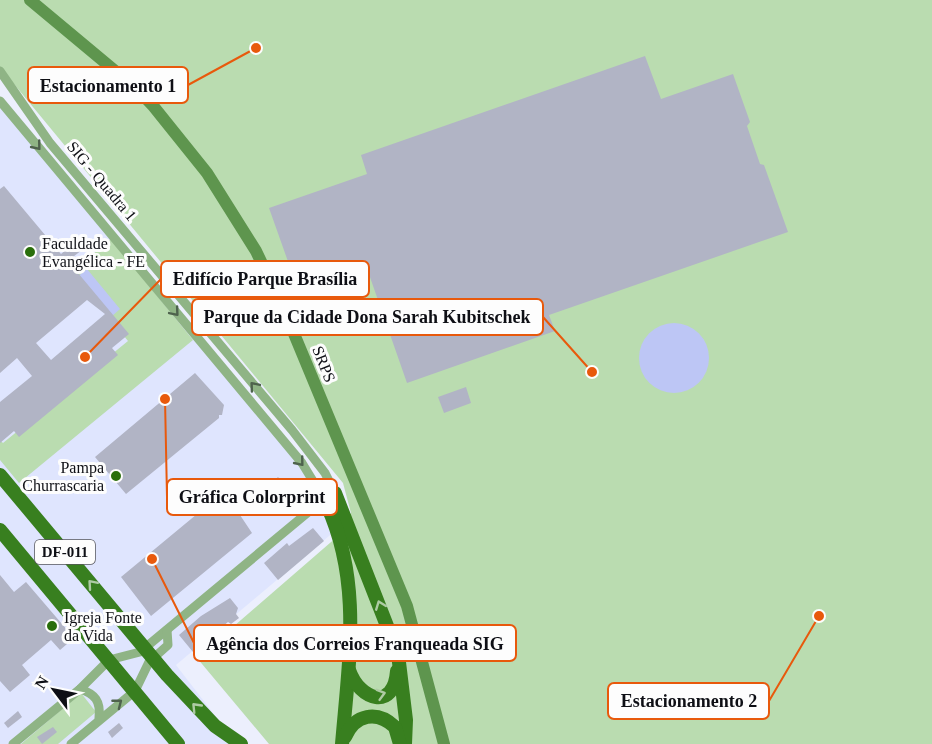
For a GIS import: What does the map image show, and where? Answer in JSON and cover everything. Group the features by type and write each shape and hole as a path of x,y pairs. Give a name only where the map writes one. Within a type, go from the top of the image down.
{"main road":[{"name":"SRPS","path":"30,0 138,90 171,125 207,172 256,251 282,305 406,606 444,744"},
{"name":"DF-011","path":"0,475 147,653 215,726 241,744"},
{"path":"330,496 398,654 406,720 405,744"},
{"path":"330,496 345,551 351,622 342,744"},
{"name":"DF-011","path":"0,530 178,744"},
{"path":"349,668 357,687 369,696 377,698 391,691 396,683 398,654"},
{"path":"342,744 351,725 367,716 389,721 395,727 400,744"}],"street":[{"name":"SIG - Quadra 1","path":"1,75 50,144 292,430 325,473 330,496"},
{"name":"SIG - Quadra 1","path":"0,101 330,496"},
{"path":"13,744 80,689 109,660 147,653 167,630 330,496"},
{"path":"71,744 99,718 135,691 149,662 147,653"},
{"path":"80,689 97,698 100,703 99,718"}],"shaded area":[{"path":"0,103 348,520 176,665 237,744 0,744"}],"green space":[{"path":"0,0 932,0 932,744 269,744 197,658 338,536 351,513 343,483 0,67"},
{"path":"111,239 193,340 19,483 0,460 0,440 3,443 128,341 72,271"},
{"path":"81,693 96,712 58,744 21,744"}],"water":[{"path":"87,269 120,309 111,317 77,277"},
{"path":"674,323 687,326 699,333 706,345 709,358 706,371 699,383 687,390 674,393 661,390 649,383 642,371 639,358 642,345 649,333 661,326"}],"building":[{"path":"645,56 661,99 733,74 750,122 747,126 760,164 764,165 788,232 549,315 555,331 407,383 364,260 296,284 269,208 367,174 361,155"},
{"path":"4,186 61,254 75,242 82,250 69,260 76,274 78,273 129,334 112,348 118,355 19,437 14,431 0,443 0,402 32,376 17,358 0,373 0,189","holes":["87,300 105,314 51,360 36,343"]},
{"path":"195,373 224,405 222,415 219,415 219,418 126,494 95,457"},
{"path":"466,387 471,403 444,413 438,397"},
{"path":"278,477 289,489 276,499 266,488"},
{"path":"246,484 257,496 238,512 252,533 151,616 121,577 220,495 226,501"},
{"path":"313,528 324,541 278,580 264,563 287,543 289,546"},
{"path":"0,575 14,592 26,582 74,638 60,650 51,640 22,665 30,675 10,692 0,681"},
{"path":"230,598 238,608 236,614 239,618 231,624 228,622 193,652 179,635 201,616"},
{"path":"18,711 22,717 8,728 4,723"},
{"path":"119,723 123,728 112,738 108,732"},
{"path":"53,727 57,732 42,744 37,737"}],"place":[{"name":"Estacionamento 1","path":"256,48"},
{"name":"Faculdade Evangélica - FE","path":"30,252"},
{"name":"Edifício Parque Brasília","path":"85,357"},
{"name":"Parque da Cidade Dona Sarah Kubitschek","path":"592,372"},
{"name":"Gráfica Colorprint","path":"165,399"},
{"name":"Pampa Churrascaria","path":"116,476"},
{"name":"Agência dos Correios Franqueada SIG","path":"152,559"},
{"name":"Estacionamento 2","path":"819,616"},
{"name":"Igreja Fonte da Vida","path":"52,626"}]}
